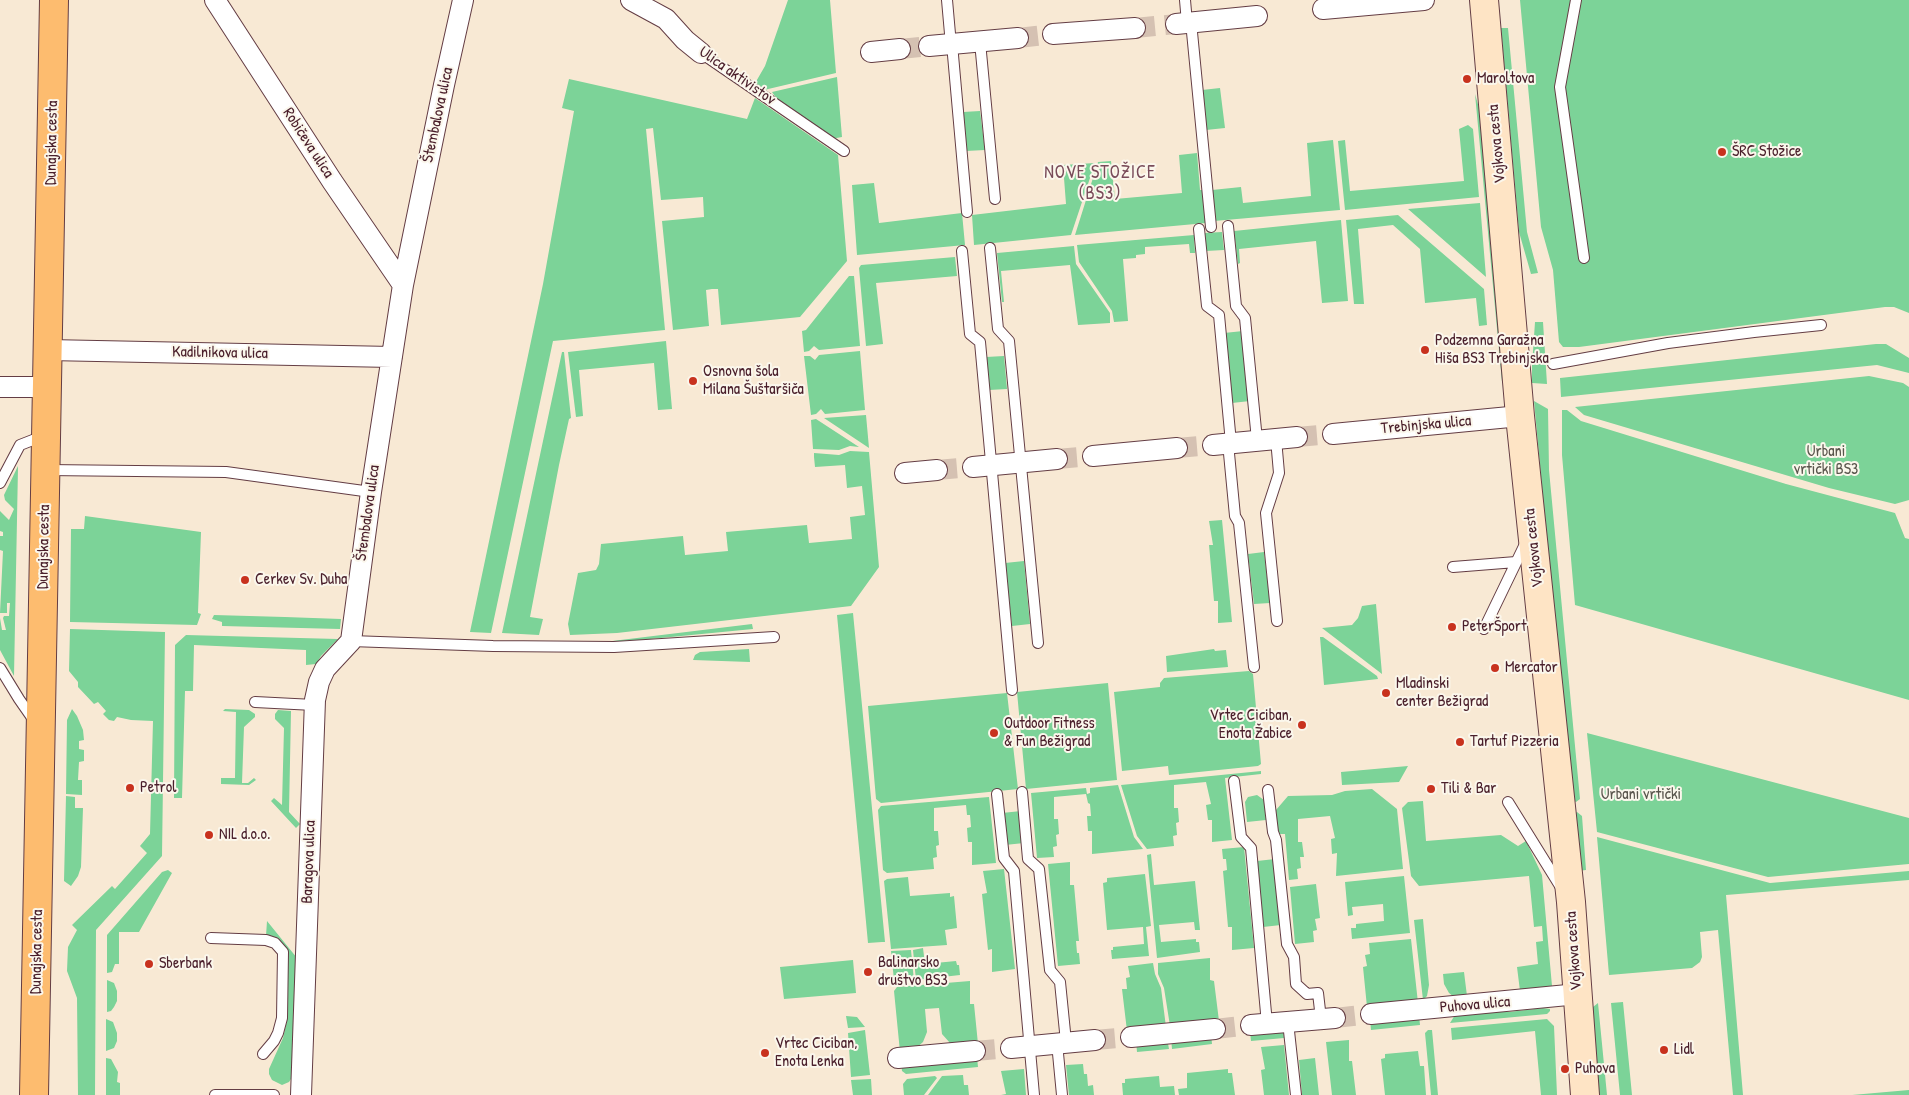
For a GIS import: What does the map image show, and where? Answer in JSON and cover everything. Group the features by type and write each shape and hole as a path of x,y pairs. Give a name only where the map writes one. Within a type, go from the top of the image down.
{"main road":[{"name":"Dunajska cesta","path":"34,1095 54,0"}],"street":[{"name":"Robičeva ulica","path":"215,0 332,181 403,285"},
{"name":"Štembalova ulica","path":"351,641 371,492 403,285 444,84 464,0"},
{"name":"Ulica aktivistov","path":"632,0 666,19 685,40 702,53"},
{"path":"1323,9 1424,0"},
{"name":"Vojkova cesta","path":"1484,0 1520,416 1571,902 1585,1095"},
{"path":"1185,23 1257,16"},
{"path":"1053,34 1135,28"},
{"path":"929,46 1018,38"},
{"path":"871,52 900,49"},
{"name":"Kadilnikova ulica","path":"48,350 392,357"},
{"path":"0,387 47,387"},
{"name":"Trebinjska ulica","path":"1333,434 1520,416"},
{"path":"1224,444 1297,437"},
{"path":"1093,456 1177,448"},
{"path":"982,466 1057,459"},
{"path":"906,473 936,470"},
{"name":"Baragova ulica","path":"301,1095 314,705 319,682 325,669 351,641"},
{"name":"Puhova ulica","path":"1371,1014 1578,994"},
{"path":"1259,1025 1328,1018"},
{"path":"1131,1037 1215,1029"},
{"path":"1021,1047 1095,1040"},
{"path":"898,1058 974,1051"}],"lane":[{"path":"947,0 967,212"},
{"path":"1185,0 1185,23 1211,228"},
{"path":"1576,0 1560,87 1584,258"},
{"path":"980,42 995,199"},
{"name":"Ulica aktivistov","path":"702,53 844,151"},
{"path":"1228,226 1236,306 1245,318 1267,440 1280,473 1266,513 1277,621"},
{"path":"1199,229 1207,306 1218,315 1224,444 1235,516 1239,523 1254,667"},
{"path":"990,248 998,329 1009,341 1038,643"},
{"path":"962,251 970,334 980,342 982,466 1012,690"},
{"path":"1553,364 1668,343 1822,325"},
{"path":"0,483 20,445 46,435"},
{"path":"46,470 226,472 371,492"},
{"path":"1484,629 1532,532"},
{"path":"1454,567 1516,562"},
{"path":"351,641 493,646 614,647 774,637"},
{"path":"0,668 18,699 41,730"},
{"path":"255,702 314,705"},
{"path":"1234,781 1241,837 1251,848 1259,1025"},
{"path":"1268,790 1273,832 1276,840 1287,944 1294,957 1296,984 1306,994 1318,993 1328,1018"},
{"path":"1022,792 1028,859 1039,869 1050,970 1060,982 1062,1095"},
{"path":"997,794 1004,858 1014,871 1021,1047 1034,1095"},
{"path":"1508,802 1571,902"},
{"path":"211,938 266,940 275,942 282,952 282,1018 274,1041 263,1054"},
{"path":"1288,1022 1296,1095"},
{"path":"215,1095 273,1095"}],"green space":[{"path":"788,0 830,0 836,73 764,90 754,85 765,66"},
{"name":"ŠRC Stožice","path":"1520,0 1909,0 1909,313 1894,307 1885,307 1579,347 1563,347 1559,342 1553,270 1541,227"},
{"path":"1501,28 1508,28 1527,232 1538,273 1531,274 1519,232"},
{"path":"837,77 842,137 831,139 779,102 772,92"},
{"path":"569,79 747,119 755,98 838,155 847,261 800,317 721,325 718,289 712,289 706,290 709,326 673,330 662,221 704,217 703,197 661,200 653,128 646,129 665,330 553,341 491,633 470,632 543,284 574,111 562,108"},
{"path":"1220,88 1225,128 1206,130 1202,90"},
{"path":"1475,94 1484,125 1505,385 1502,382"},
{"path":"980,111 985,150 966,151 963,112"},
{"path":"1468,125 1473,129 1479,197 1345,210 1338,141 1345,140 1350,191 1464,181 1459,129"},
{"path":"1333,140 1340,210 1214,221 1212,190 1241,187 1243,203 1311,196 1307,143"},
{"path":"1197,153 1200,190 1203,190 1206,223 1075,235 1098,162 1111,161 1115,199 1182,193 1179,155"},
{"path":"1095,163 1071,235 974,245 972,215 1066,204 1063,165"},
{"path":"874,183 879,223 962,213 965,245 857,255 852,185"},
{"path":"1480,203 1486,277 1408,209"},
{"path":"1398,215 1484,289 1487,325 1479,326 1476,298 1425,303 1420,249 1393,225 1358,229 1364,304 1354,304 1346,220"},
{"path":"1341,220 1348,301 1322,303 1316,241 1239,249 1240,263 1238,264 1234,231"},
{"path":"1222,232 1224,250 1206,251 1204,233"},
{"path":"1194,235 1195,253 1190,253 1189,244 1145,247 1145,254 1136,255 1136,258 1123,259 1128,321 1114,322 1112,311 1079,262 1077,245"},
{"path":"1074,246 1076,264 1110,313 1110,323 1078,325 1070,265 1001,271 1004,302 1002,302 997,253"},
{"path":"955,257 957,276 876,283 883,344 866,346 859,268 861,265"},
{"path":"849,276 854,276 860,346 819,350 814,346 809,351 804,352 802,331 806,330"},
{"path":"1535,322 1543,322 1547,384 1532,383"},
{"path":"1243,331 1250,401 1232,403 1224,333"},
{"path":"666,341 672,409 658,410 654,363 579,370 583,416 576,417 568,352"},
{"path":"1886,344 1909,358 1909,373 1877,365 1561,397 1560,378"},
{"path":"860,351 865,410 825,414 821,409 816,414 811,415 804,356 810,356 815,360 819,355"},
{"path":"562,352 564,352 571,418 569,419 559,465 530,617 543,619 539,635 502,633"},
{"path":"1004,356 1007,389 989,390 986,357"},
{"name":"Urbani vrtički BS3","path":"1869,376 1903,383 1909,387 1909,500 1895,504 1829,488 1584,415 1575,407"},
{"path":"1534,401 1548,409 1549,470 1580,799 1576,802 1571,799"},
{"path":"1562,410 1567,410 1581,421 1786,484 1895,513 1905,538 1909,539 1909,700 1575,605 1562,455"},
{"path":"866,415 869,448 824,418"},
{"path":"816,419 859,447 850,446 839,450 813,449 811,420"},
{"path":"850,451 869,452 879,567 851,606 617,633 570,635 568,624 578,573 596,570 599,564 601,544 683,536 685,555 728,551 726,532 807,525 809,543 852,539 850,517 865,515 862,486 847,488 845,465 815,467 814,457 814,453 839,455"},
{"path":"18,466 14,676 0,650 0,618 2,630 6,630 3,618 4,616 9,616 10,603 7,603 7,613 0,613 3,551 0,550 0,536 3,536 3,532 0,531 0,511 9,520 14,509 5,500 4,495"},
{"path":"85,516 201,532 198,613 201,614 197,625 70,622 71,529 84,529"},
{"path":"1222,520 1232,622 1218,623 1218,601 1214,601 1209,545 1213,545 1209,521"},
{"path":"1264,552 1270,603 1254,604 1248,554"},
{"path":"1024,561 1030,624 1012,626 1005,563"},
{"path":"1376,604 1382,674 1322,628 1352,625 1358,618 1362,606"},
{"path":"853,613 885,942 868,943 837,615"},
{"path":"214,615 341,619 340,629 222,626 222,622 212,619"},
{"path":"752,624 753,629 604,642"},
{"path":"70,629 165,632 162,856 96,930 95,1095 78,1095 77,998 67,971 68,947 77,930 72,925 112,886 115,889 147,853 140,846 150,834 153,721 117,717 114,721 109,720 103,714 106,711 98,702 94,704 78,687 78,682 69,671"},
{"path":"186,635 338,639 321,656 316,664 306,665 306,650 194,645 193,691 185,691 182,798 174,798 175,645"},
{"path":"1320,637 1323,637 1377,676 1378,679 1324,685"},
{"path":"749,649 750,662 693,660 695,655 700,652"},
{"path":"1214,649 1215,651 1226,650 1228,667 1167,672 1166,656"},
{"path":"1249,671 1253,674 1261,764 1258,766 1169,775 1168,766 1122,771 1114,692 1160,687 1160,683 1164,678"},
{"path":"1108,683 1117,780 1026,789 1017,692"},
{"path":"1007,693 1018,789 881,803 876,799 868,706"},
{"path":"72,709 83,730 84,740 79,741 79,749 84,750 84,761 79,762 78,780 82,780 82,795 66,794 67,720"},
{"path":"225,709 249,710 255,714 255,717 244,727 242,783 248,783 254,778 256,780 249,785 221,784 221,778 235,778 236,712 223,711"},
{"path":"278,710 291,711 289,812 300,824 296,828 271,801 274,798 282,805 284,728 275,719 275,714"},
{"name":"Urbani vrtički","path":"1587,733 1909,818 1909,864 1768,877 1597,832"},
{"path":"1408,766 1399,782 1342,785 1341,772"},
{"path":"1261,771 1261,774 1225,778 1232,840 1212,842 1212,820 1208,820 1206,805 1211,804 1206,782 1174,785 1174,808 1178,808 1179,822 1176,823 1177,835 1173,836 1174,846 1147,849 1137,836 1121,785"},
{"path":"1118,785 1134,837 1143,849 1092,854 1092,831 1088,831 1087,816 1091,816 1090,804 1086,794 1054,797 1054,819 1058,819 1059,834 1056,835 1057,846 1053,847 1054,857 1037,858 1031,793 1086,788 1087,794 1090,793 1090,788"},
{"path":"1372,789 1397,809 1403,869 1336,876 1337,853 1332,854 1331,839 1335,838 1330,816 1298,819 1298,842 1302,842 1304,857 1300,857 1301,868 1297,869 1298,879 1289,880 1285,834 1278,834 1276,810 1288,796 1332,795 1345,791"},
{"path":"1257,795 1264,800 1266,820 1247,822 1245,802 1248,797"},
{"path":"66,796 75,797 75,808 83,808 81,867 78,876 71,886 64,881"},
{"path":"989,797 996,863 972,865 972,842 968,842 967,828 971,827 970,815 967,815 966,805 934,808 934,831 938,831 939,845 936,846 937,857 933,858 934,869 887,873 883,870 878,810 881,806"},
{"path":"1423,801 1426,841 1501,835 1518,846 1526,841 1542,875 1552,986 1546,989 1520,991 1517,967 1538,964 1536,942 1543,941 1542,926 1534,927 1529,876 1419,886 1411,876 1402,808 1408,802"},
{"path":"1021,811 1024,843 1005,845 1002,813"},
{"path":"1577,812 1582,816 1586,870 1578,871 1575,813"},
{"path":"1597,837 1770,883 1909,871 1909,880 1726,895 1743,1095 1733,1095 1718,930 1700,932 1702,957 1700,962 1692,968 1609,975"},
{"path":"1244,847 1254,948 1232,950 1232,927 1228,927 1223,871 1227,870 1226,859 1223,859 1222,849"},
{"path":"1151,854 1154,885 1195,881 1200,930 1195,930 1194,922 1159,925 1161,942 1196,939 1196,942 1199,942 1200,952 1157,958 1147,855"},
{"path":"1275,859 1281,925 1263,927 1257,861"},
{"path":"1070,862 1070,885 1074,885 1079,941 1076,941 1080,964 1058,966 1048,864"},
{"path":"1004,869 1015,969 992,972 992,949 988,950 982,894 987,893 983,871"},
{"path":"168,870 172,873 139,932 119,932 119,964 115,964 112,972 107,973 107,935 162,872"},
{"path":"1145,874 1151,926 1146,927 1149,956 1112,959 1111,950 1113,950 1113,947 1144,944 1143,927 1107,930 1103,883 1107,882 1107,878"},
{"path":"1404,876 1410,933 1352,939 1351,928 1356,928 1356,924 1384,921 1383,904 1352,907 1353,915 1348,916 1345,882"},
{"path":"908,877 910,896 950,893 950,897 954,896 957,928 945,930 947,945 891,949 884,881"},
{"path":"1316,884 1320,918 1315,919 1317,930 1313,931 1314,942 1295,944 1290,887"},
{"path":"1423,919 1429,985 1427,996 1423,1000 1414,920"},
{"path":"267,921 297,958 293,1076 289,1082 282,1085 272,1080 269,1069 283,1038 287,1020 288,955 281,942 266,936"},
{"path":"1411,939 1418,1003 1367,1007 1363,967 1367,966 1365,955 1370,954 1369,943"},
{"path":"923,948 925,964 956,961 957,965 959,965 960,975 916,980 913,950"},
{"path":"911,950 914,981 897,982 894,980 891,951"},
{"path":"1210,958 1210,980 1214,981 1219,1021 1170,1026 1164,988 1158,974 1158,963"},
{"path":"853,960 856,993 784,999 780,967"},
{"path":"1153,963 1161,988 1166,1027 1127,1031 1122,989 1127,989 1126,978 1130,977 1128,966"},
{"path":"1464,972 1467,996 1454,997 1449,993 1444,984 1443,974"},
{"path":"107,980 114,983 117,991 117,1001 111,1011 107,1012"},
{"path":"970,981 970,1004 974,1004 978,1044 955,1045 950,1043 942,1034 939,1008 925,1009 927,1032 923,1042 914,1050 900,1052 894,991 897,987"},
{"path":"1623,1002 1632,1095 1620,1095 1611,1003"},
{"path":"1598,1003 1607,1095 1597,1095 1591,1013 1593,1007"},
{"path":"1543,1008 1550,1009 1550,1011 1547,1014 1450,1023 1455,1015 1493,1010 1509,1012"},
{"path":"1419,1015 1420,1025 1371,1030 1370,1019"},
{"path":"846,1016 857,1017 865,1027 848,1028"},
{"path":"106,1019 113,1022 117,1033 117,1041 114,1048 106,1051"},
{"path":"1547,1019 1554,1026 1557,1095 1541,1095 1535,1031 1452,1040 1451,1028"},
{"path":"1283,1027 1284,1038 1251,1041 1250,1031"},
{"path":"865,1030 870,1075 851,1077 848,1033"},
{"path":"1428,1030 1432,1030 1438,1095 1431,1095 1425,1033"},
{"path":"1211,1034 1212,1044 1172,1049 1171,1038"},
{"path":"1167,1038 1169,1049 1137,1052 1136,1041"},
{"path":"1349,1040 1349,1061 1352,1061 1356,1095 1332,1095 1326,1042"},
{"path":"1284,1045 1289,1095 1264,1095 1261,1070 1265,1069 1261,1047"},
{"path":"1418,1051 1420,1066 1424,1066 1426,1095 1385,1095 1381,1059 1385,1058 1385,1054"},
{"path":"977,1057 978,1067 906,1074 902,1071 901,1063"},
{"path":"106,1058 111,1059 118,1072 117,1082 120,1083 120,1095 106,1095"},
{"path":"1315,1058 1319,1095 1302,1095 1299,1060"},
{"path":"1083,1064 1084,1074 1087,1074 1088,1086 1093,1085 1094,1095 1069,1095 1066,1065"},
{"path":"1024,1069 1026,1095 1001,1095 1006,1094 1001,1071"},
{"path":"1228,1069 1228,1073 1232,1073 1235,1095 1179,1095 1178,1089 1187,1088 1187,1073"},
{"path":"963,1075 964,1085 968,1085 969,1095 928,1095 942,1076"},
{"path":"935,1076 937,1078 924,1095 904,1095 903,1084 907,1079"},
{"path":"1159,1076 1160,1087 1174,1086 1175,1095 1123,1095 1122,1083 1125,1083 1125,1079"},
{"path":"871,1079 872,1095 853,1095 851,1080"},
{"path":"1909,1090 1909,1095 1852,1095"}],"tunnel":[{"path":"1135,28 1176,24"},
{"path":"1018,38 1053,34"},
{"path":"900,49 929,46"},
{"path":"1297,437 1333,434"},
{"path":"1177,448 1213,445"},
{"path":"1057,459 1093,456"},
{"path":"937,470 973,467"},
{"path":"1335,1018 1371,1014"},
{"path":"1215,1029 1251,1025"},
{"path":"1095,1040 1131,1037"},
{"path":"975,1051 1011,1048"}],"place":[{"name":"Maroltova","path":"1467,79"},
{"name":"ŠRC Stožice","path":"1722,152"},
{"name":"Podzemna Garažna Hiša BS3 Trebinjska","path":"1425,350"},
{"name":"Osnovna šola Milana Šuštaršiča","path":"693,381"},
{"name":"Cerkev Sv. Duha","path":"245,580"},
{"name":"PeterŠport","path":"1452,627"},
{"name":"Mercator","path":"1495,668"},
{"name":"Mladinski center Bežigrad","path":"1386,693"},
{"name":"Vrtec Ciciban, Enota Žabice","path":"1302,725"},
{"name":"Outdoor Fitness & Fun Bežigrad","path":"994,733"},
{"name":"Tartuf Pizzeria","path":"1460,742"},
{"name":"Petrol","path":"130,788"},
{"name":"Tili & Bar","path":"1431,789"},
{"name":"NIL d.o.o.","path":"209,835"},
{"name":"Sberbank","path":"149,964"},
{"name":"Balinarsko društvo BS3","path":"868,972"},
{"name":"Lidl","path":"1664,1050"},
{"name":"Vrtec Ciciban, Enota Lenka","path":"765,1053"},
{"name":"Puhova","path":"1565,1069"}],"district":[{"name":"NOVE STOŽICE (BS3)","path":"1100,183"}]}
